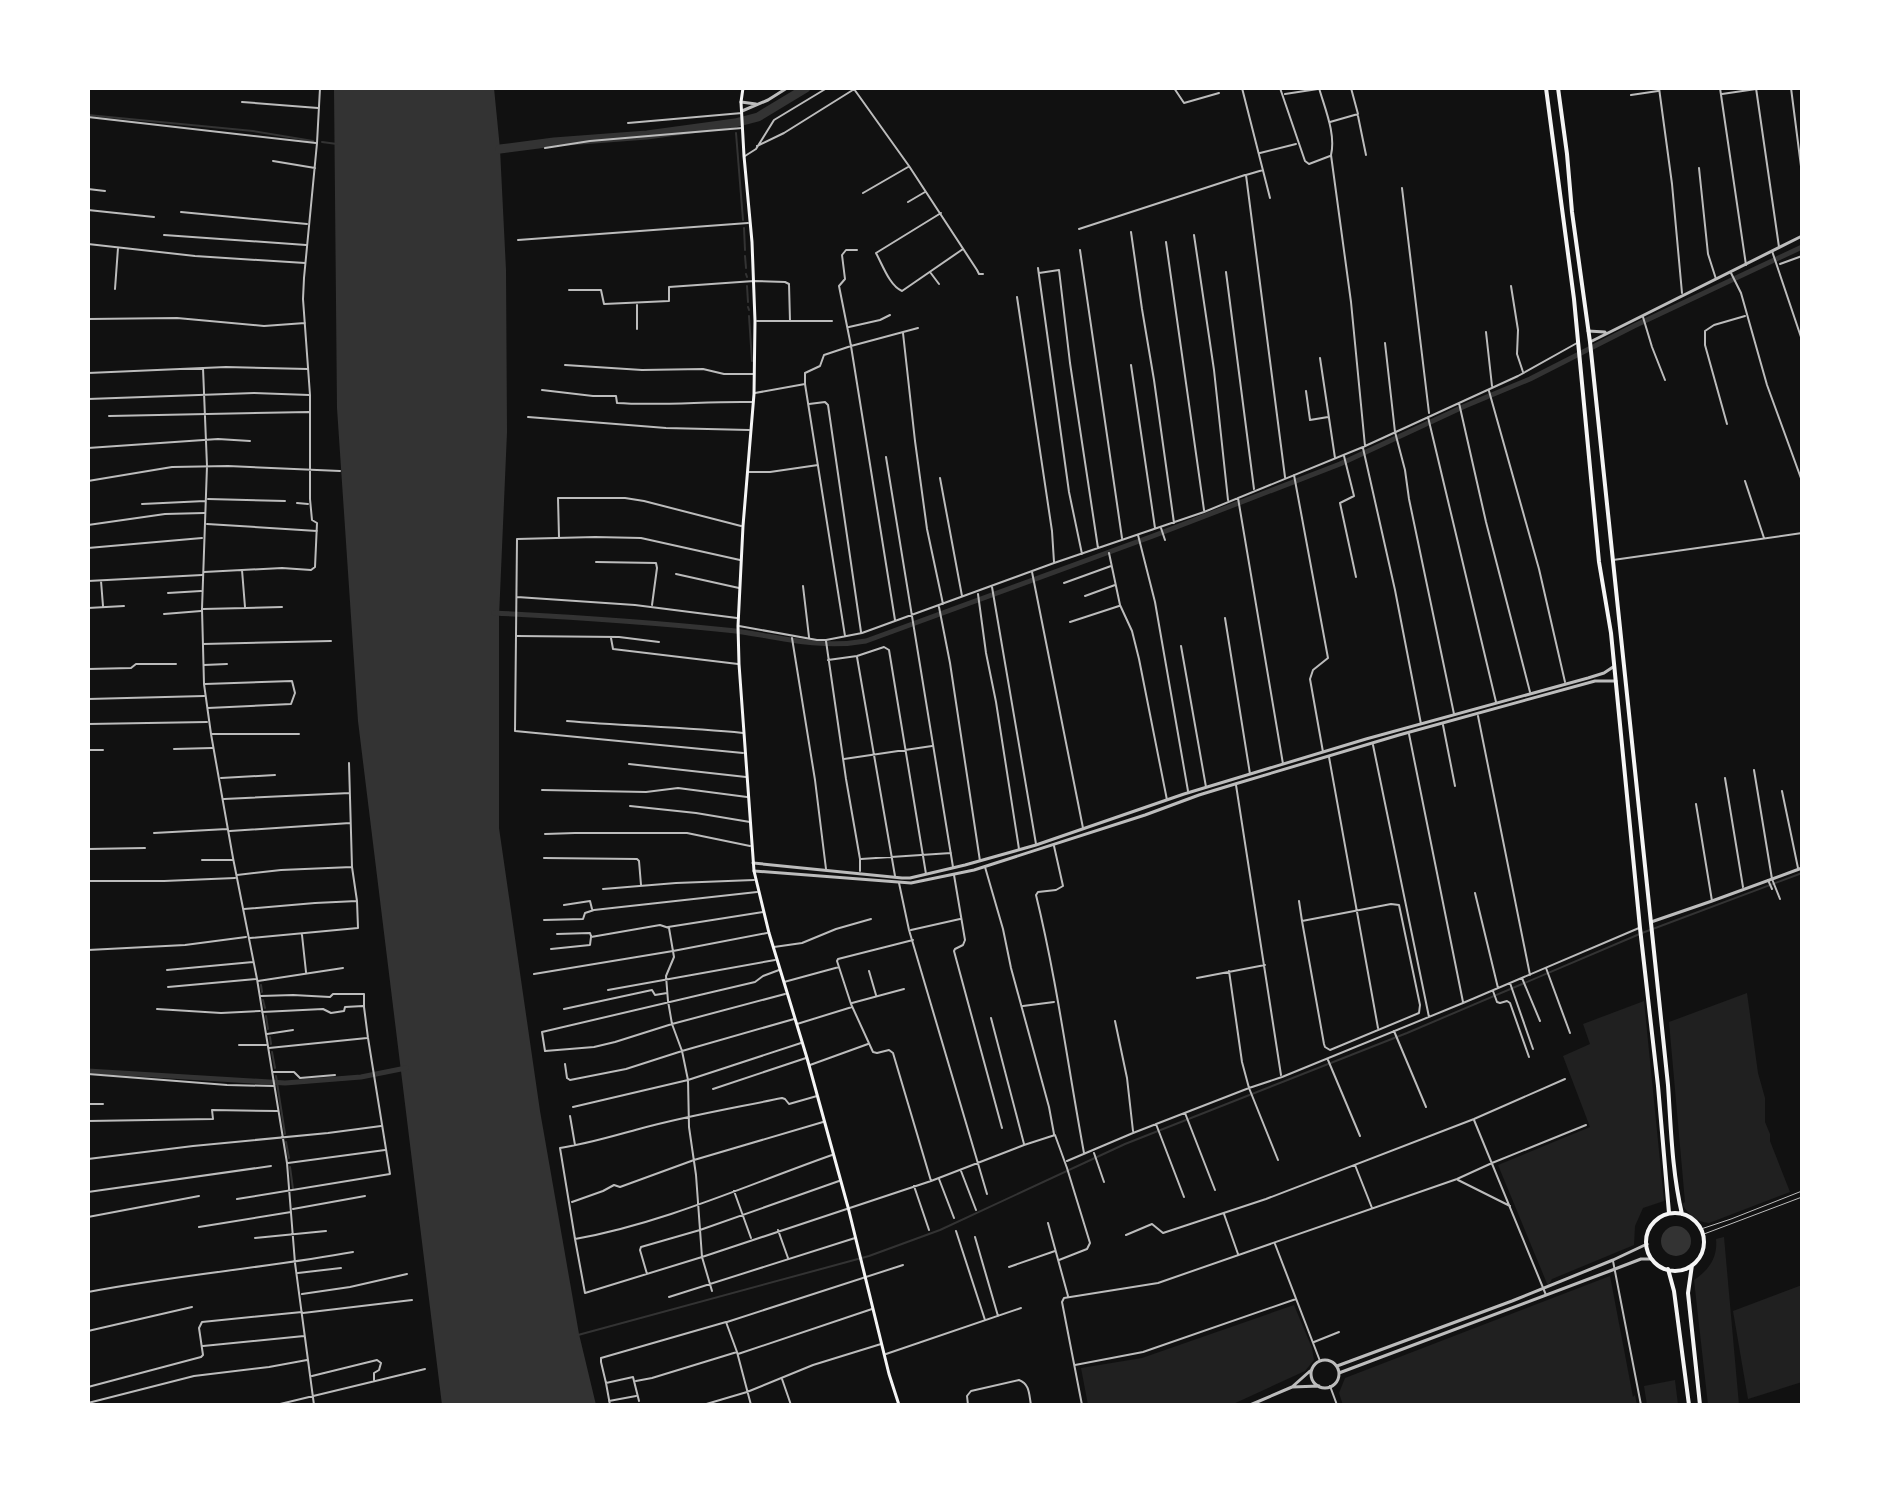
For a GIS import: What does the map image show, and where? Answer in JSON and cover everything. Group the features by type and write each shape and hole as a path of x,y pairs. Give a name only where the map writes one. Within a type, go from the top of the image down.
{"highway":[{"path":"1546,88 1574,299 1599,562 1611,633 1669,1213"},
{"path":"1558,88 1590,346 1682,1214"},
{"path":"1554,153 1566,152"},
{"path":"1595,519 1607,518"},
{"path":"1636,883 1647,882"},
{"path":"1692,1265 1668,1269 1652,1259 1647,1244 1650,1228 1662,1216 1682,1214 1693,1219 1702,1231 1702,1253 1692,1265 1688,1293 1700,1405"},
{"path":"1668,1269 1674,1291 1689,1405"}],"main road":[{"path":"743,88 741,102 755,321 754,394 738,626 755,880 848,1207 899,1405"}],"street":[{"path":"88,581 314,568 318,531 310,504 310,395 303,299 320,88"},
{"path":"628,123 682,122 743,112 787,88"},
{"path":"744,156 753,152 774,120 827,88"},
{"path":"1174,88 1184,103 1219,93"},
{"path":"1242,88 1270,198"},
{"path":"1280,88 1307,164 1331,155"},
{"path":"1283,95 1320,88 1329,122 1351,302 1365,457 1421,725"},
{"path":"1351,88 1366,155"},
{"path":"1720,88 1746,265"},
{"path":"1756,88 1779,248"},
{"path":"1721,94 1763,88"},
{"path":"1791,88 1802,174"},
{"path":"757,146 775,139 855,89 979,274 983,274"},
{"path":"1631,95 1659,89 1672,184 1682,296"},
{"path":"242,102 319,108"},
{"path":"741,102 756,104"},
{"path":"1329,122 1358,114"},
{"path":"88,117 317,143"},
{"path":"682,122 683,133"},
{"path":"545,148 743,127"},
{"path":"1259,153 1299,143"},
{"path":"273,161 315,168"},
{"path":"863,193 909,166"},
{"path":"1699,168 1708,254 1716,280"},
{"path":"1079,229 1263,170"},
{"path":"1246,175 1285,478"},
{"path":"1402,188 1429,418 1496,703"},
{"path":"88,189 105,191"},
{"path":"908,202 926,191"},
{"path":"88,210 154,217"},
{"path":"181,212 309,224"},
{"path":"941,213 876,253 891,281 900,291 964,249"},
{"path":"518,240 749,223"},
{"path":"1131,232 1174,523"},
{"path":"164,235 307,245"},
{"path":"1194,235 1214,370 1228,502"},
{"path":"1590,346 1607,332 1732,274 1802,236"},
{"path":"1166,242 1204,512"},
{"path":"88,244 195,256 305,263"},
{"path":"115,289 118,248"},
{"path":"857,250 846,250 842,255 845,279 839,286 896,621"},
{"path":"1080,250 1122,539"},
{"path":"1773,253 1802,340"},
{"path":"1778,263 1802,256"},
{"path":"1038,268 1069,492 1082,554"},
{"path":"1039,273 1059,270 1098,548"},
{"path":"930,271 939,284"},
{"path":"1226,272 1254,491"},
{"path":"1732,274 1771,397 1802,481"},
{"path":"569,290 601,290 604,304 637,304 669,301 669,287 754,281 788,283 790,321"},
{"path":"1511,286 1518,330 1517,354 1523,373"},
{"path":"1017,297 1052,531 1054,563"},
{"path":"637,304 637,329"},
{"path":"848,327 890,315"},
{"path":"1642,315 1665,380"},
{"path":"1727,424 1705,345 1705,331 1714,325 1746,316"},
{"path":"88,319 177,318 271,326 305,323"},
{"path":"755,321 832,321"},
{"path":"845,637 805,373 820,366 824,355 918,328"},
{"path":"1588,331 1607,332"},
{"path":"1486,332 1490,389 1539,569 1565,683"},
{"path":"903,333 927,529 980,861"},
{"path":"738,626 827,642 913,618 1054,563 1238,500 1285,478 1295,477 1344,457 1523,373 1578,342"},
{"path":"1385,343 1396,434 1454,715"},
{"path":"1320,358 1335,459"},
{"path":"565,365 754,373"},
{"path":"1131,365 1156,529"},
{"path":"88,373 239,367 309,369"},
{"path":"203,368 207,500 201,644 205,696 287,1163 295,1263 314,1405"},
{"path":"754,394 805,384"},
{"path":"542,390 616,396 617,403 631,404 753,402"},
{"path":"1306,391 1310,420 1329,417"},
{"path":"88,399 205,394 310,395"},
{"path":"808,404 825,402 828,405 862,633"},
{"path":"1459,404 1530,693"},
{"path":"109,416 310,412"},
{"path":"528,417 666,428 751,430"},
{"path":"88,448 206,440 250,441"},
{"path":"886,457 953,868"},
{"path":"1344,457 1354,496 1340,503 1356,577"},
{"path":"747,472 819,465"},
{"path":"88,481 158,468 207,466 340,471"},
{"path":"1295,477 1328,658 1313,670 1310,679 1323,753"},
{"path":"940,478 962,597"},
{"path":"1745,481 1765,539"},
{"path":"559,538 558,498 625,498 743,526"},
{"path":"142,504 207,500 285,501"},
{"path":"1238,500 1283,765"},
{"path":"297,503 310,504"},
{"path":"88,525 165,514 206,513"},
{"path":"205,524 318,531"},
{"path":"1161,527 1165,540"},
{"path":"1613,560 1802,533"},
{"path":"1138,535 1155,602 1189,793"},
{"path":"88,548 204,537"},
{"path":"741,561 641,538 517,539 515,731 745,753"},
{"path":"1109,553 1120,605 1132,631 1139,659 1167,800"},
{"path":"596,562 656,563 652,606"},
{"path":"1064,583 1112,566"},
{"path":"242,570 245,608"},
{"path":"1032,572 1084,829"},
{"path":"676,574 740,588"},
{"path":"101,580 103,607"},
{"path":"1085,596 1116,585"},
{"path":"803,586 809,638"},
{"path":"992,587 1036,845"},
{"path":"168,593 203,591"},
{"path":"978,594 1020,850"},
{"path":"517,597 652,606 738,618"},
{"path":"1070,622 1120,605"},
{"path":"88,608 124,606"},
{"path":"164,614 282,607"},
{"path":"1225,618 1250,774"},
{"path":"516,636 611,637 659,642"},
{"path":"611,637 613,649 739,664"},
{"path":"792,638 827,870"},
{"path":"201,644 331,641"},
{"path":"827,642 860,873"},
{"path":"1181,646 1207,790"},
{"path":"828,660 857,656 884,647 889,650 926,874"},
{"path":"857,656 895,877"},
{"path":"88,669 176,664"},
{"path":"203,665 227,664"},
{"path":"753,863 899,883 985,867 1143,816 1250,774 1478,715 1604,673 1614,666"},
{"path":"204,684 292,681 295,693 291,704 207,709"},
{"path":"754,871 827,870 910,878 1020,850 1189,793 1235,784 1329,757 1421,725 1565,683 1616,681"},
{"path":"88,699 205,696"},
{"path":"1478,715 1530,975"},
{"path":"567,721 744,733"},
{"path":"88,724 208,722"},
{"path":"1443,724 1455,786"},
{"path":"1409,733 1463,1003"},
{"path":"211,734 299,734"},
{"path":"1373,744 1429,1017"},
{"path":"843,759 933,745"},
{"path":"174,749 213,748"},
{"path":"88,750 103,750"},
{"path":"1329,757 1378,1029"},
{"path":"88,950 185,945 358,928 352,867 349,763"},
{"path":"629,764 746,777"},
{"path":"1754,770 1772,884 1780,899"},
{"path":"219,778 275,775"},
{"path":"1725,778 1744,890"},
{"path":"1235,784 1282,1077"},
{"path":"542,790 646,792 678,788 748,797"},
{"path":"1651,924 1744,890 1772,884 1800,868 1782,791"},
{"path":"223,799 350,793"},
{"path":"1696,804 1712,901"},
{"path":"630,806 750,822"},
{"path":"154,833 350,823"},
{"path":"545,834 687,833 752,847"},
{"path":"1053,845 1063,886 1036,895 1051,954 1085,1154"},
{"path":"88,849 145,848"},
{"path":"860,859 951,853"},
{"path":"544,858 637,859 641,886"},
{"path":"993,858 995,863"},
{"path":"202,860 233,860"},
{"path":"88,881 164,881 352,867"},
{"path":"985,867 1055,1135 1090,1243 1087,1249 1059,1260"},
{"path":"954,874 965,940 954,951 1002,1128"},
{"path":"603,889 755,880"},
{"path":"899,883 909,930 987,1194"},
{"path":"544,920 583,919 585,913 592,910 759,892"},
{"path":"1065,1162 1094,1153 1156,1124 1328,1060 1463,1003 1494,994 1498,988 1475,893"},
{"path":"1734,894 1735,900"},
{"path":"243,909 357,901"},
{"path":"564,905 590,901 592,910"},
{"path":"1299,901 1302,921 1325,1047 1330,1050 1420,1011 1397,904 1302,921"},
{"path":"591,937 763,912"},
{"path":"773,948 802,943 871,919"},
{"path":"909,930 961,919"},
{"path":"667,927 674,951 666,974 668,1001 688,1080 702,1257 712,1291"},
{"path":"1498,988 1512,987 1530,975 1640,929"},
{"path":"302,933 306,974"},
{"path":"551,949 590,945 590,933 557,934"},
{"path":"534,974 769,933"},
{"path":"913,940 838,959 852,1005 874,1053 889,1050 893,1053 931,1181"},
{"path":"608,990 776,959"},
{"path":"167,970 254,962"},
{"path":"1197,978 1265,965"},
{"path":"783,982 839,967"},
{"path":"168,987 257,980 343,968"},
{"path":"779,970 755,982 542,1032 545,1051 594,1047 786,993"},
{"path":"1546,970 1570,1033"},
{"path":"869,971 876,996"},
{"path":"1229,971 1242,1062 1278,1160"},
{"path":"1523,980 1540,1021"},
{"path":"1512,987 1533,1049"},
{"path":"796,1025 904,989"},
{"path":"564,1009 652,990 655,995 668,992"},
{"path":"237,1199 390,1175 364,994 260,996"},
{"path":"1494,994 1499,1003 1510,1003 1529,1057"},
{"path":"1022,1006 1054,1002"},
{"path":"157,1009 221,1013 323,1009 331,1013 344,1011 345,1007 364,1007"},
{"path":"991,1018 1024,1145"},
{"path":"565,1064 567,1078 571,1080 626,1069 794,1019"},
{"path":"1115,1021 1127,1078 1133,1133"},
{"path":"265,1034 293,1030"},
{"path":"1395,1033 1426,1107"},
{"path":"239,1045 267,1047 368,1038"},
{"path":"573,1107 688,1080 802,1043"},
{"path":"809,1066 869,1043"},
{"path":"713,1089 807,1058"},
{"path":"1328,1060 1360,1136"},
{"path":"272,1072 294,1072 299,1078 335,1075"},
{"path":"88,1074 274,1086"},
{"path":"1126,1235 1152,1224 1163,1233 1266,1199 1474,1119 1565,1079"},
{"path":"817,1095 789,1104 782,1098 560,1148 585,1293 931,1181 1055,1135"},
{"path":"88,1104 103,1104"},
{"path":"88,1121 213,1119 212,1110 278,1111"},
{"path":"1186,1115 1215,1190"},
{"path":"570,1116 575,1146"},
{"path":"1474,1119 1546,1295"},
{"path":"569,1203 614,1185 620,1187 694,1160 824,1121"},
{"path":"1156,1124 1184,1197"},
{"path":"1082,1405 1063,1299 1158,1283 1457,1179 1586,1125"},
{"path":"88,1159 382,1126"},
{"path":"287,1163 387,1150"},
{"path":"1094,1153 1104,1182"},
{"path":"576,1239 635,1225 697,1205 833,1155"},
{"path":"1355,1164 1372,1208"},
{"path":"88,1192 271,1166"},
{"path":"960,1170 976,1210"},
{"path":"938,1178 954,1218"},
{"path":"1457,1179 1510,1206"},
{"path":"647,1274 641,1248 840,1180"},
{"path":"914,1186 929,1230"},
{"path":"733,1191 752,1239"},
{"path":"88,1217 199,1196"},
{"path":"199,1227 365,1196"},
{"path":"1223,1213 1238,1255"},
{"path":"1048,1223 1069,1297"},
{"path":"778,1230 788,1259"},
{"path":"255,1238 326,1231"},
{"path":"956,1231 985,1320"},
{"path":"975,1237 998,1316"},
{"path":"669,1297 856,1238"},
{"path":"1274,1243 1320,1361"},
{"path":"1337,1366 1512,1301 1647,1244"},
{"path":"1009,1267 1056,1250"},
{"path":"88,1292 353,1252"},
{"path":"1339,1373 1641,1259 1652,1259"},
{"path":"1613,1260 1641,1405"},
{"path":"638,1396 610,1403 601,1358 903,1265"},
{"path":"297,1274 341,1268"},
{"path":"300,1294 407,1274"},
{"path":"1074,1365 1143,1352 1296,1299"},
{"path":"88,1387 201,1357 199,1324 202,1322 412,1300"},
{"path":"1512,1301 1515,1307"},
{"path":"1499,1306 1501,1312"},
{"path":"88,1331 192,1307"},
{"path":"885,1354 1021,1308"},
{"path":"635,1382 873,1309"},
{"path":"726,1322 751,1405"},
{"path":"1313,1343 1339,1332"},
{"path":"202,1346 305,1336"},
{"path":"703,1405 882,1344"},
{"path":"88,1403 194,1376 261,1369 309,1359"},
{"path":"310,1376 377,1360 381,1363 374,1373 375,1382"},
{"path":"1250,1405 1292,1387 1320,1361 1331,1361 1337,1366 1337,1381 1330,1386 1292,1387"},
{"path":"276,1405 425,1369"},
{"path":"1312,1369 1312,1379 1319,1386"},
{"path":"606,1383 631,1377 639,1401"},
{"path":"782,1378 791,1405"},
{"path":"968,1405 967,1396 971,1391 1019,1380 1028,1387 1031,1405"},
{"path":"1330,1386 1337,1405"}],"lane":[{"path":"1702,1231 1802,1191"},
{"path":"1702,1231 1802,1197"}],"shaded area":[{"path":"334,88 494,88 506,270 507,432 499,617 499,828 540,1111 579,1334 596,1405 442,1405 358,721 337,408"},
{"path":"1747,993 1758,1073 1765,1098 1765,1122 1790,1192 1709,1223 1693,1217 1682,1204 1685,1202 1669,1022"},
{"path":"1644,1001 1664,1201 1643,1208 1635,1226 1634,1245 1552,1279 1548,1286 1498,1165 1590,1127 1563,1056 1590,1044 1583,1024"},
{"path":"1676,1226 1687,1230 1691,1241 1687,1252 1676,1256 1665,1252 1661,1241 1665,1230"},
{"path":"1724,1237 1739,1405 1708,1405 1694,1280 1711,1262 1716,1252 1716,1239"},
{"path":"1610,1276 1637,1405 1343,1405 1339,1393 1345,1378"},
{"path":"1802,1285 1802,1382 1748,1399 1733,1311"},
{"path":"1294,1305 1314,1360 1305,1371 1231,1405 1088,1405 1081,1368 1142,1358"},
{"path":"1675,1380 1678,1405 1647,1405 1644,1386"}],"waterway":[{"path":"500,149 735,123 758,117 806,88"},
{"path":"88,115 253,131 313,141"},
{"path":"736,133 743,220"},
{"path":"322,142 337,144"},
{"path":"744,228 745,250"},
{"path":"494,613 697,627 813,643 866,641 1340,464 1530,379 1802,247"},
{"path":"745,256 746,268"},
{"path":"747,286 748,302"},
{"path":"749,316 752,361"},
{"path":"578,1335 869,1256 940,1230 1125,1144 1407,1033 1642,933 1802,873"},
{"path":"261,985 262,992"},
{"path":"263,1000 265,1008"},
{"path":"266,1016 268,1029"},
{"path":"270,1037 271,1044"},
{"path":"272,1052 275,1068"},
{"path":"88,1071 285,1083 361,1077 406,1068"},
{"path":"276,1076 285,1134"},
{"path":"286,1142 289,1158"},
{"path":"290,1167 293,1189"}]}
